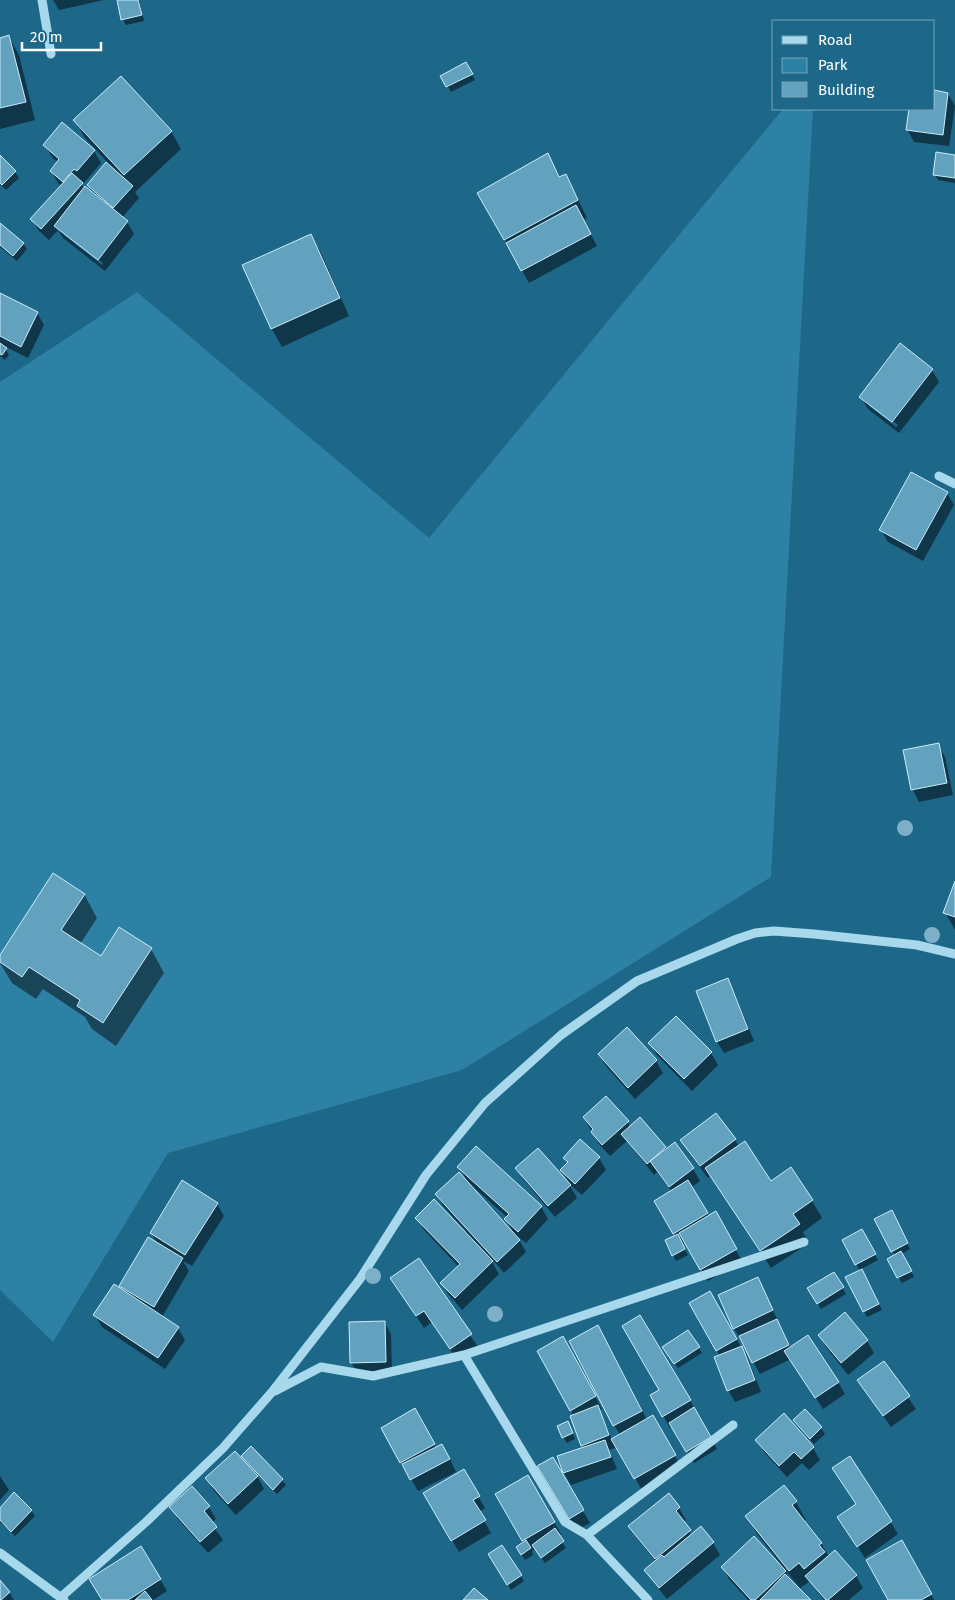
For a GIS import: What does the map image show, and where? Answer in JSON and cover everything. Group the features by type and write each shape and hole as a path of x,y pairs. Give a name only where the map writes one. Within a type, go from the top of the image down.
{"street":[{"path":"42,0 51,54"},
{"path":"939,476 955,484"},
{"path":"0,1553 62,1598 146,1522 223,1448 272,1392 360,1279 426,1175 485,1103 561,1035 637,981 737,939 755,933 774,931 917,945 955,954"},
{"path":"272,1392 321,1367 374,1376 464,1355 804,1242"},
{"path":"464,1355 564,1522 587,1535 648,1600"},
{"path":"587,1535 733,1425"}],"green space":[{"path":"782,110 813,110 771,877 462,1070 168,1153 53,1342 0,1290 0,382 137,292 429,538"}],"building":[{"path":"117,0 138,0 142,15 121,20"},
{"path":"9,35 26,102 0,108 0,38"},
{"path":"466,62 473,74 446,87 440,76"},
{"path":"121,76 172,131 124,175 73,120"},
{"path":"935,90 948,93 943,135 906,130 909,110 935,110"},
{"path":"62,122 95,150 77,171 74,169 63,182 50,171 59,159 43,145"},
{"path":"936,152 955,155 955,178 933,175"},
{"path":"548,153 559,177 566,174 578,200 504,240 477,193"},
{"path":"0,155 16,171 2,185 0,183"},
{"path":"106,162 133,186 113,208 87,185"},
{"path":"72,173 83,183 41,229 30,219"},
{"path":"85,186 128,221 98,260 54,226"},
{"path":"576,205 591,234 521,271 506,243"},
{"path":"0,223 24,243 13,256 0,245"},
{"path":"311,234 340,298 271,329 242,265"},
{"path":"0,293 38,312 21,347 0,336"},
{"path":"0,343 7,348 2,355 0,354"},
{"path":"900,343 933,369 892,422 859,397"},
{"path":"911,472 948,492 916,550 879,530"},
{"path":"939,743 947,783 911,790 903,750"},
{"path":"53,873 85,894 61,930 101,956 119,927 152,948 103,1023 77,1006 80,1000 29,967 22,977 0,962 0,955"},
{"path":"955,881 955,917 943,913"},
{"path":"728,978 748,1029 716,1042 696,991"},
{"path":"676,1016 712,1052 684,1079 648,1043"},
{"path":"627,1027 657,1060 628,1088 598,1054"},
{"path":"606,1096 629,1121 602,1145 591,1132 593,1129 583,1117"},
{"path":"716,1113 736,1139 700,1166 680,1140"},
{"path":"640,1117 666,1147 647,1164 621,1134"},
{"path":"580,1139 600,1157 575,1184 560,1170 568,1162 563,1158"},
{"path":"745,1141 771,1181 791,1167 813,1200 793,1214 800,1224 760,1251 705,1168"},
{"path":"675,1142 694,1168 669,1187 650,1161"},
{"path":"476,1146 542,1206 518,1232 504,1219 509,1214 457,1167"},
{"path":"538,1148 571,1185 548,1206 515,1168"},
{"path":"459,1172 520,1240 497,1262 435,1194"},
{"path":"182,1180 218,1203 185,1255 150,1233"},
{"path":"688,1180 708,1213 673,1234 654,1201"},
{"path":"434,1199 493,1261 455,1298 440,1283 460,1264 415,1218"},
{"path":"892,1210 908,1243 891,1252 874,1219"},
{"path":"716,1211 737,1249 700,1270 679,1233"},
{"path":"862,1229 876,1254 855,1265 842,1240"},
{"path":"678,1234 685,1249 672,1256 665,1240"},
{"path":"148,1237 183,1258 154,1307 119,1286"},
{"path":"901,1251 912,1271 897,1278 887,1259"},
{"path":"419,1258 472,1334 450,1349 424,1311 416,1316 390,1278"},
{"path":"862,1269 879,1304 863,1312 845,1277"},
{"path":"834,1272 844,1287 817,1304 807,1288"},
{"path":"758,1277 773,1310 733,1329 718,1295"},
{"path":"114,1284 179,1327 158,1358 93,1315"},
{"path":"710,1291 737,1339 716,1351 689,1303"},
{"path":"845,1312 868,1340 841,1363 818,1335"},
{"path":"640,1315 691,1400 662,1417 650,1395 659,1390 622,1326"},
{"path":"777,1319 789,1345 752,1363 739,1336"},
{"path":"385,1321 386,1362 350,1363 349,1322"},
{"path":"598,1325 642,1411 613,1426 569,1341"},
{"path":"688,1330 700,1347 674,1364 662,1347"},
{"path":"808,1335 839,1382 815,1398 784,1351"},
{"path":"563,1336 596,1396 570,1411 537,1351"},
{"path":"742,1346 755,1380 727,1391 714,1357"},
{"path":"884,1361 910,1396 883,1416 857,1380"},
{"path":"598,1405 609,1435 581,1446 570,1416"},
{"path":"694,1407 711,1437 686,1452 669,1423"},
{"path":"415,1408 435,1444 400,1463 381,1428"},
{"path":"805,1409 822,1427 810,1439 793,1420"},
{"path":"784,1413 814,1447 801,1459 794,1452 779,1466 755,1440"},
{"path":"653,1415 676,1455 634,1479 611,1439"},
{"path":"568,1421 573,1433 562,1438 557,1426"},
{"path":"605,1440 611,1457 563,1473 557,1456"},
{"path":"442,1444 450,1459 410,1480 402,1464"},
{"path":"251,1446 283,1479 273,1490 241,1456"},
{"path":"235,1451 258,1476 228,1504 205,1478"},
{"path":"850,1456 892,1521 857,1547 837,1517 856,1504 832,1468"},
{"path":"553,1457 584,1510 569,1519 537,1466"},
{"path":"464,1469 480,1496 473,1500 486,1520 451,1541 423,1493"},
{"path":"528,1475 555,1522 522,1541 495,1494"},
{"path":"784,1485 797,1501 792,1505 822,1543 819,1545 825,1552 804,1569 799,1563 789,1571 745,1516"},
{"path":"192,1486 210,1506 204,1511 217,1527 200,1542 169,1507"},
{"path":"14,1492 32,1510 11,1532 0,1520 0,1508"},
{"path":"669,1493 680,1507 676,1511 691,1530 655,1559 628,1526"},
{"path":"701,1526 714,1542 659,1588 644,1570 662,1555 664,1557"},
{"path":"555,1528 564,1541 541,1558 532,1545"},
{"path":"754,1536 786,1571 755,1600 751,1600 721,1567"},
{"path":"526,1540 531,1548 521,1555 516,1547"},
{"path":"902,1540 932,1594 921,1600 888,1600 866,1560"},
{"path":"502,1545 522,1575 507,1585 488,1554"},
{"path":"141,1546 161,1579 128,1600 102,1600 89,1579"},
{"path":"835,1550 857,1575 826,1600 805,1576"},
{"path":"785,1574 811,1600 760,1600"},
{"path":"0,1580 10,1592 1,1600 0,1600"},
{"path":"474,1588 488,1600 463,1600"},
{"path":"145,1591 152,1600 135,1600"}]}
